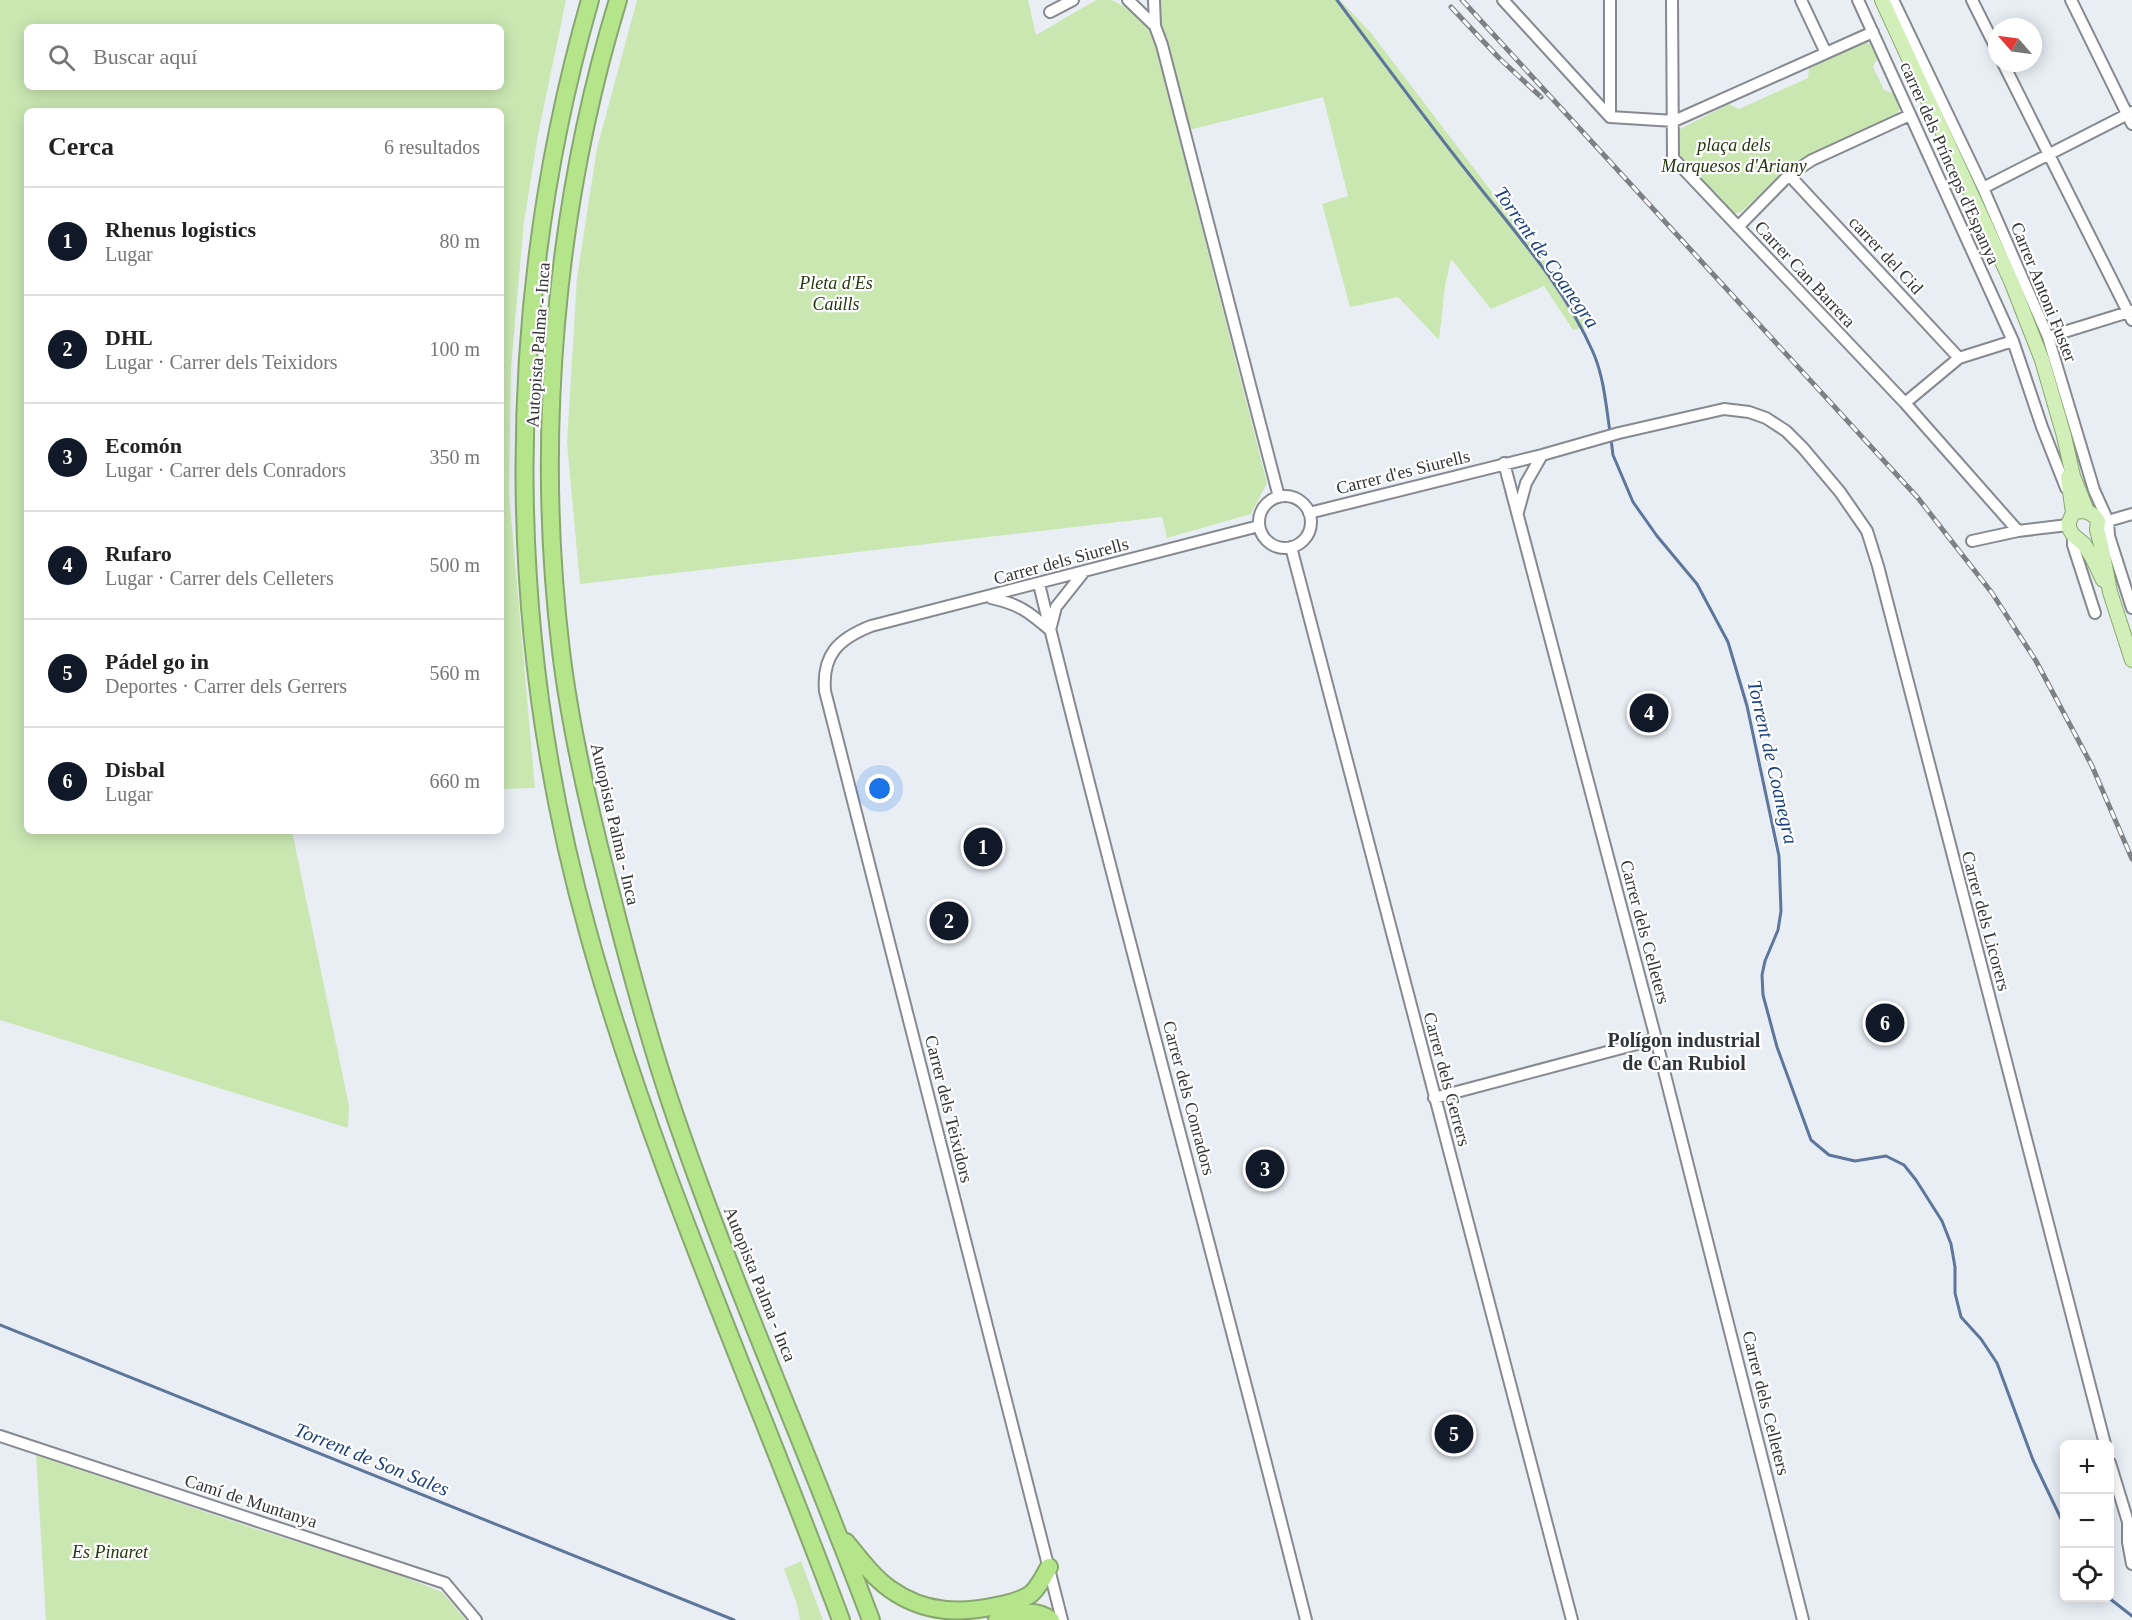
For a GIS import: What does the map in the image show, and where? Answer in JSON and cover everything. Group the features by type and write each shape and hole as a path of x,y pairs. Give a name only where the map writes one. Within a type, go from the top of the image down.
{"highway":[{"path":"577,45 578,0"},
{"name":"Autopista Palma - Inca","path":"590,0 577,45 557,135 541,226 529,332 524,437 526,568 536,673 552,776 587,930 643,1106 841,1620"},
{"name":"Autopista Palma - Inca","path":"618,0 584,131 560,285 551,443 552,537 563,663 578,755 602,858 628,960 670,1099 725,1250 871,1620"},
{"path":"609,29 626,9 630,0"},
{"path":"836,1529 871,1572 889,1589 913,1603 939,1610 963,1612 1017,1601 1032,1593 1049,1567"},
{"path":"997,1620 1026,1612 1038,1612 1051,1620"}],"main road":[{"path":"1882,0 2011,281 2042,360 2064,436 2075,521 2110,592"},
{"path":"2075,521 2093,514 2098,521 2097,531 2102,545 2110,592 2132,660"},
{"path":"2075,521 2090,538 2097,531"}],"street":[{"path":"1050,12 1073,0"},
{"path":"1128,0 1155,26"},
{"path":"1154,0 1155,26 1162,45 1279,497"},
{"path":"1503,0 1610,117 1674,121 1872,32"},
{"path":"1610,0 1610,117"},
{"name":"Carrer Can Barrera","path":"1672,0 1673,158 1905,403 2018,531"},
{"path":"1802,0 1826,53"},
{"name":"carrer dels Prínceps d'Espanya","path":"1858,0 2013,340 2075,521 2073,545 2095,613"},
{"name":"Carrer Antoni Fuster","path":"1893,0 1983,188 2048,338 2094,490 2108,521 2109,536 2132,608"},
{"path":"1972,0 1988,32"},
{"path":"1983,188 2049,154 2130,117 2071,0"},
{"path":"2008,72 2131,315 2048,338"},
{"path":"1738,227 1789,175 1812,160 1910,115"},
{"name":"carrer del Cid","path":"1789,175 1959,358"},
{"path":"1905,403 1959,358 2013,340"},
{"name":"Carrer dels Licorers","path":"1542,455 1619,433 1724,409 1749,412 1766,418 1786,431 1840,492 1867,531 1878,566 2104,1440"},
{"path":"1504,463 1542,455"},
{"path":"1518,513 1526,483 1542,455"},
{"name":"Carrer d'es Siurells","path":"1309,513 1504,463"},
{"name":"Carrer dels Celleters","path":"1504,463 1656,1039 1803,1620"},
{"path":"1279,497 1300,501 1309,513 1309,530 1299,543 1291,547 1275,546 1267,541 1259,526 1262,511 1266,505 1279,497"},
{"path":"2108,521 2132,514"},
{"path":"1972,541 2075,521"},
{"name":"Carrer dels Siurells","path":"871,626 1259,526"},
{"name":"Carrer dels Gerrers","path":"1291,547 1572,1620"},
{"path":"988,597 1012,602 1026,609 1050,630 1056,607 1083,573"},
{"name":"Carrer dels Conradors","path":"1039,584 1090,791 1224,1298 1306,1620"},
{"name":"Carrer dels Teixidors","path":"871,626 852,634 838,646 829,658 824,674 825,691 1062,1620"},
{"path":"1434,1098 1656,1039"},
{"name":"Camí de Muntanya","path":"0,1436 445,1583 476,1620"},
{"path":"2114,1476 2130,1516 2128,1549 2132,1564"}],"green space":[{"path":"0,0 566,0 538,135 524,222 511,367 509,494 535,788 504,789 504,108 24,108 24,834 293,834 349,1106 348,1128 0,1020"},
{"name":"Pleta d'Es Caülls","path":"637,0 1028,0 1036,35 1096,0 1116,2 1155,25 1158,0 1340,0 1371,33 1593,325 1573,330 1544,286 1491,309 1451,259 1445,286 1439,340 1398,297 1350,307 1322,204 1348,196 1323,97 1193,129 1178,134 1267,483 1251,514 1167,538 1162,517 580,584 567,443 577,278 597,148"},
{"name":"plaça dels Marquesos d'Ariany","path":"1864,41 1870,44 1877,59 1873,67 1884,90 1893,93 1900,109 1897,114 1797,162 1741,212 1727,216 1673,158 1680,152 1680,129 1729,104 1739,109 1808,78 1809,67"},
{"name":"Es Pinaret","path":"36,1455 256,1529 384,1569 442,1592 466,1620 46,1620"},
{"path":"801,1561 823,1620 800,1620 797,1604 784,1569"}],"waterway":[{"name":"Torrent de Coanegra","path":"1337,0 1435,131 1537,259 1568,304 1593,352 1600,371 1610,432"},
{"name":"Torrent de Coanegra","path":"1611,439 1613,455 1633,502 1657,536 1697,584 1728,642 1747,706 1779,856 1781,911 1778,930 1765,961 1762,975 1763,995 1777,1047 1811,1140 1829,1155 1855,1161 1886,1156 1904,1165 1916,1180 1942,1221 1951,1244 1955,1267 1955,1293 1961,1317 1981,1339 1997,1363 2033,1460 2060,1517"},
{"name":"Torrent de Son Sales","path":"0,1325 734,1620"},
{"name":"Torrent de Coanegra","path":"2114,1602 2132,1616"}],"railway":[{"path":"1462,0 1918,498 1992,593 2036,661 2092,766 2132,859"},
{"path":"1451,7 1499,58 1541,97"}],"place":[{"name":"Rufaro","path":"1649,713"},
{"name":"Rhenus logistics","path":"983,847"},
{"name":"DHL","path":"949,921"},
{"name":"Disbal","path":"1885,1023"},
{"name":"Ecomón","path":"1265,1169"},
{"name":"Pádel go in","path":"1454,1434"}],"district":[{"name":"Polígon industrial de Can Rubiol","path":"1684,1052"}]}
